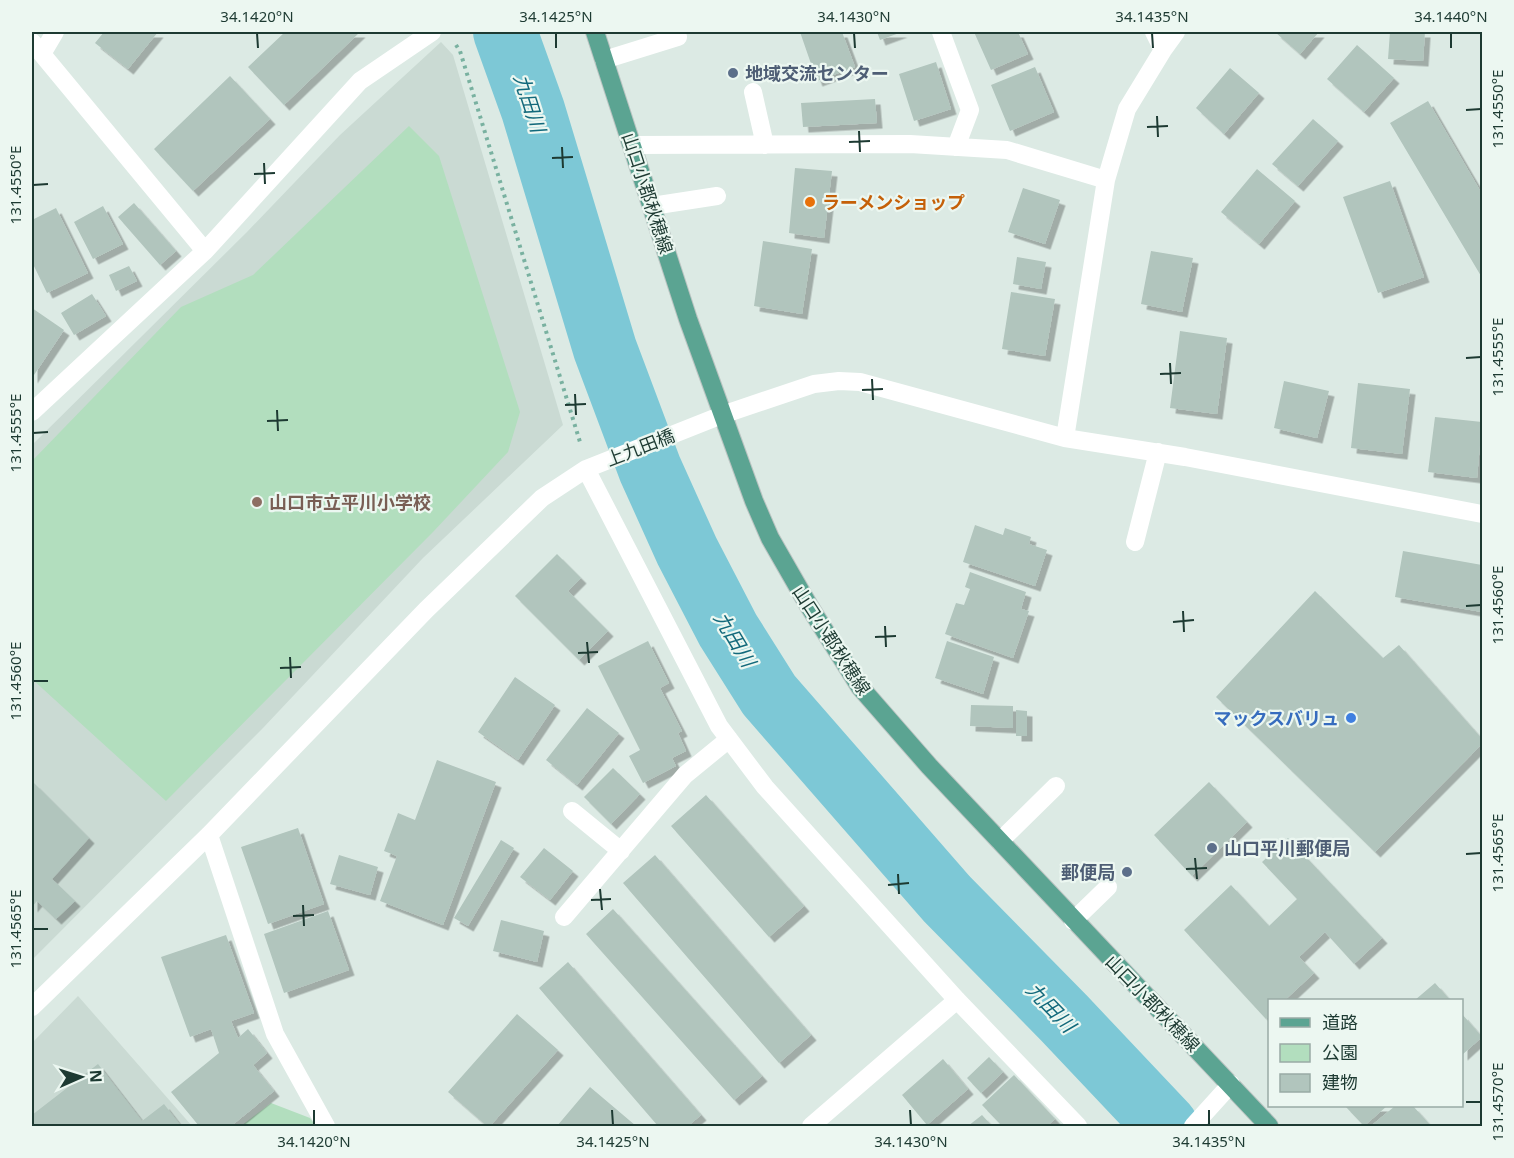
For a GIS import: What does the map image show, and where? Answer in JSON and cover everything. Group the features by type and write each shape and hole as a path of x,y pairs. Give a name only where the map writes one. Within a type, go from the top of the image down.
{"main road":[{"name":"山口小郡秋穂線","path":"595,32 688,319 754,501 770,537 809,606 860,687 929,766 1269,1126"}],"street":[{"path":"55,32 37,48 205,250"},
{"path":"32,412 205,250 360,81 432,32"},
{"path":"941,32 970,110 956,147"},
{"path":"1154,32 1163,50"},
{"path":"1065,438 1106,180 1127,108 1176,32"},
{"path":"603,60 678,37"},
{"path":"753,92 765,145"},
{"path":"632,145 910,144 1007,150 1106,180"},
{"path":"652,206 717,196"},
{"name":"上九田橋","path":"32,1007 208,835 426,610 542,498 592,466 722,415 814,384 839,381 860,382 1065,438 1158,452 1482,514"},
{"path":"1135,542 1158,452"},
{"path":"592,466 719,726 765,787 957,1000 1078,1126"},
{"path":"564,917 685,775 729,739"},
{"path":"1000,842 1056,786"},
{"path":"572,811 621,851"},
{"path":"208,835 275,1034 326,1126"},
{"path":"1074,921 1108,887"},
{"path":"811,1126 957,1000"},
{"path":"1194,1126 1231,1084"}],"path":[{"path":"454,41 460,51 578,433 592,466"}],"shaded area":[{"name":"山口市立平川小学校","path":"441,42 453,55 563,425 423,558 263,728 32,960 32,445 247,232 340,135"},
{"path":"78,996 192,1126 32,1126 32,1043"}],"green space":[{"name":"山口市立平川小学校","path":"409,126 439,156 520,412 508,452 433,532 166,801 32,679 32,461 181,307 253,275"},
{"path":"271,1103 310,1118 316,1126 241,1126"}],"building":[{"path":"104,32 158,32 128,69 95,43"},
{"path":"285,32 360,32 284,105 248,67"},
{"path":"800,32 842,32 855,67 817,81"},
{"path":"877,32 902,32 880,40"},
{"path":"974,32 1018,32 1028,54 991,70"},
{"path":"1275,32 1319,32 1300,54"},
{"path":"1390,32 1425,32 1423,61 1388,59"},
{"path":"1357,45 1394,78 1364,112 1327,79"},
{"path":"936,62 951,109 914,121 899,74"},
{"path":"1035,67 1054,112 1010,131 991,85"},
{"path":"1230,68 1259,93 1224,134 1196,108"},
{"path":"230,76 270,119 193,191 154,149"},
{"path":"875,99 877,123 803,127 801,103"},
{"path":"1428,101 1482,194 1481,276 1390,123"},
{"path":"1313,119 1338,141 1298,186 1272,164"},
{"name":"ラーメンショップ","path":"795,168 832,171 824,238 789,233"},
{"path":"1257,169 1295,201 1259,244 1221,212"},
{"path":"1390,181 1424,277 1378,293 1343,197"},
{"path":"1023,188 1060,200 1045,244 1008,232"},
{"path":"134,203 176,251 160,265 118,217"},
{"path":"103,206 123,244 93,259 74,222"},
{"path":"56,208 88,273 47,293 32,262 32,220"},
{"path":"763,241 812,249 802,314 754,306"},
{"path":"1151,251 1193,258 1182,312 1141,304"},
{"path":"1017,257 1046,262 1041,289 1013,284"},
{"path":"129,266 137,281 116,291 109,275"},
{"path":"1011,292 1055,299 1045,356 1002,349"},
{"path":"92,294 106,316 74,335 61,313"},
{"path":"32,308 64,330 32,378"},
{"path":"1180,331 1227,338 1217,414 1170,408"},
{"path":"1284,381 1329,391 1317,438 1274,428"},
{"path":"1358,383 1410,389 1402,454 1351,448"},
{"path":"1435,417 1482,422 1477,478 1428,472"},
{"path":"975,525 1003,535 1005,528 1031,537 1029,544 1047,550 1035,586 963,562"},
{"path":"1403,551 1482,565 1482,612 1395,597"},
{"path":"557,554 581,578 568,591 608,631 579,660 515,596"},
{"path":"970,572 1026,592 1021,609 1029,611 1013,658 945,634 956,603 964,605 970,589 965,587"},
{"name":"マックスバリュ","path":"1315,591 1383,658 1399,645 1482,739 1482,744 1375,852 1216,697"},
{"path":"648,641 669,683 660,688 682,731 678,733 686,751 672,758 676,766 643,783 629,756 640,750 598,666"},
{"path":"947,641 994,657 983,694 935,678"},
{"path":"515,677 555,705 518,760 478,732"},
{"path":"971,705 1013,706 1013,728 970,726"},
{"path":"587,708 619,733 577,785 546,760"},
{"path":"1016,710 1027,711 1027,736 1016,736"},
{"path":"437,760 496,782 443,925 380,901 397,856 384,851 398,813 415,820"},
{"path":"613,768 640,794 611,824 584,797"},
{"path":"1209,782 1247,822 1192,876 1154,835"},
{"path":"34,783 89,838 52,879 75,901 56,919 37,901 32,907 32,786"},
{"path":"706,795 804,906 769,937 671,826"},
{"path":"298,828 324,904 268,924 241,847"},
{"path":"1288,838 1382,938 1354,964 1325,932 1299,957 1314,973 1286,999 1268,999 1266,1019 1184,930 1231,885 1269,926 1297,899 1262,862"},
{"path":"501,840 514,848 468,926 454,918"},
{"path":"544,848 573,871 550,900 520,877"},
{"path":"339,855 378,867 370,895 330,884"},
{"path":"655,855 811,1035 779,1063 623,883"},
{"path":"613,909 762,1076 734,1100 586,934"},
{"path":"328,911 349,970 284,993 264,934"},
{"path":"501,920 544,931 537,962 493,951"},
{"path":"226,935 254,1013 231,1021 238,1038 248,1029 267,1053 253,1065 274,1091 231,1126 199,1126 171,1092 219,1053 211,1029 190,1037 161,957"},
{"path":"568,962 701,1115 688,1126 658,1126 539,988"},
{"path":"1435,983 1449,999 1416,999"},
{"path":"517,1014 558,1050 490,1126 487,1126 448,1092"},
{"path":"1463,1015 1482,1037 1463,1054"},
{"path":"989,1057 1003,1072 981,1093 967,1078"},
{"path":"943,1059 968,1089 927,1125 902,1095"},
{"path":"98,1064 142,1121 164,1104 181,1126 32,1126 32,1115"},
{"path":"1014,1075 1055,1119 1047,1126 1002,1126 982,1105"},
{"path":"590,1087 636,1126 557,1126"},
{"path":"1346,1107 1386,1107 1364,1126"},
{"path":"1394,1107 1414,1107 1431,1126 1371,1126"},
{"path":"982,1115 992,1126 968,1126"}],"waterway":[{"name":"九田川","path":"505,32 533,110 605,349 650,469 687,551 728,630 769,695 947,899 1166,1126"}],"place":[{"name":"地域交流センター","path":"733,73"},
{"name":"ラーメンショップ","path":"810,202"},
{"name":"山口市立平川小学校","path":"257,502"},
{"name":"マックスバリュ","path":"1351,718"},
{"name":"山口平川郵便局","path":"1212,848"},
{"name":"郵便局","path":"1127,872"}]}
